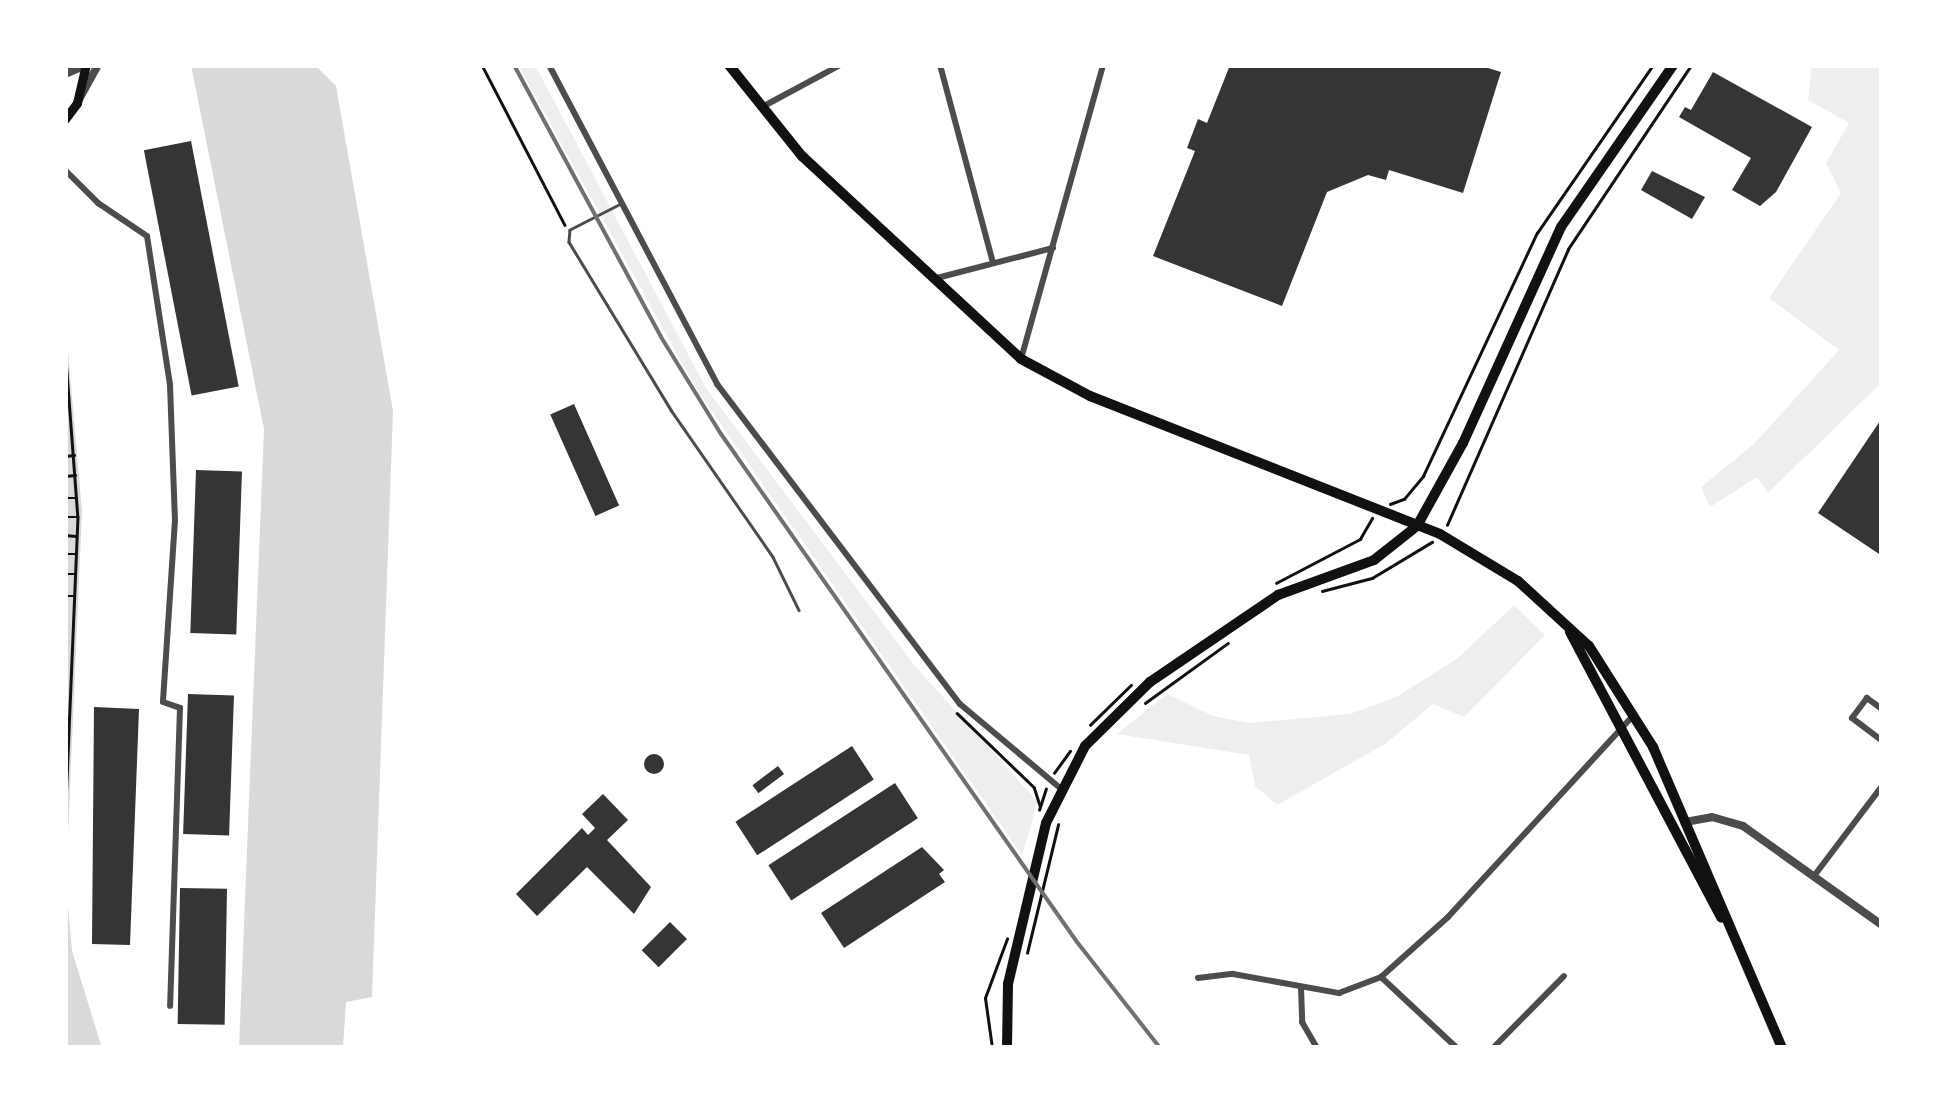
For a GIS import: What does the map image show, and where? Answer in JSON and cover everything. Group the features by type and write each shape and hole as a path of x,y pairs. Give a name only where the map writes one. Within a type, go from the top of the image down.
{"main road":[{"path":"65,119 76,103 86,65"},
{"path":"729,65 758,108 932,280 1021,359 1090,396 1440,534 1518,582 1589,646 1635,714 1686,822 1782,1048"},
{"path":"1007,1048 1008,984 1036,870 1060,788 1097,730 1150,682 1278,595 1374,560 1417,526 1463,443 1561,227 1673,65"},
{"path":"1569,632 1624,726 1670,825 1729,929"}],"street":[{"path":"65,74 86,65"},
{"path":"76,103 98,65"},
{"path":"549,65 621,204 741,418 960,704 1060,788"},
{"path":"758,108 840,65"},
{"path":"940,65 992,259"},
{"path":"1021,359 1104,65"},
{"path":"65,170 98,203 147,236 170,385 175,520 163,702 180,708 170,1006"},
{"path":"932,280 992,259 1053,248"},
{"path":"1882,709 1867,698 1852,718 1882,741"},
{"path":"1198,978 1233,974 1340,993 1381,977 1448,917 1635,714"},
{"path":"1814,876 1882,786"},
{"path":"1670,825 1728,819 1882,925"},
{"path":"1494,1048 1564,976"},
{"path":"1381,977 1457,1048"},
{"path":"1301,987 1302,1022 1317,1048"}],"lane":[{"path":"621,204 572,229 595,290 772,558 800,610"}],"path":[{"path":"482,65 572,229"},
{"path":"1381,511 1404,499 1423,476 1537,233 1653,65"},
{"path":"1317,592 1372,578 1440,534 1460,503 1568,248 1691,65"},
{"path":"65,346 78,498 65,824"},
{"path":"65,437 74,436"},
{"path":"65,456 76,455"},
{"path":"65,476 76,475"},
{"path":"65,498 78,498"},
{"path":"65,517 78,517"},
{"path":"65,536 78,536"},
{"path":"65,554 78,554"},
{"path":"65,574 77,574"},
{"path":"65,596 76,596"},
{"path":"1138,709 1242,633"},
{"path":"1025,960 1061,815"},
{"path":"992,1048 985,998 1011,929"}],"shaded area":[{"path":"191,65 315,65 336,86 393,411 372,997 346,1002 343,1048 239,1048 264,429"},
{"path":"518,65 535,65 706,388 915,666 1038,802 1022,855 697,390"},
{"path":"1812,65 1882,65 1882,382 1768,493 1757,477 1710,507 1701,487 1754,444 1839,350 1769,298 1841,193 1826,163 1849,123 1808,100"},
{"path":"65,316 82,511 66,882 72,951 102,1048 65,1048"},
{"path":"1514,605 1545,635 1464,717 1433,704 1385,744 1277,805 1255,786 1249,755 1117,734 1167,694 1213,716 1250,723 1350,714 1398,696 1458,658"}],"building":[{"path":"1230,65 1478,65 1501,72 1463,193 1389,170 1386,180 1368,175 1327,192 1282,306 1153,256 1195,151 1187,148 1198,119 1207,123"},
{"path":"1713,72 1812,127 1776,192 1760,206 1732,190 1751,158 1679,117 1685,107 1691,110"},
{"path":"191,141 239,386 192,396 144,150"},
{"path":"1652,171 1705,197 1692,219 1641,190"},
{"path":"574,404 619,505 595,516 550,415"},
{"path":"1882,418 1882,556 1818,513"},
{"path":"196,470 242,472 236,635 190,633"},
{"path":"188,694 234,696 229,836 183,834"},
{"path":"94,707 139,709 130,945 92,944"},
{"path":"852,746 874,780 757,855 735,822"},
{"path":"654,754 664,764 654,774 644,764"},
{"path":"778,766 784,774 758,793 752,785"},
{"path":"895,783 918,818 791,900 768,865"},
{"path":"603,794 628,820 607,840 651,887 634,914 587,867 537,916 516,894 582,828 588,835 595,828 582,814"},
{"path":"922,847 944,870 939,874 945,882 844,948 821,913"},
{"path":"180,888 227,889 225,1025 178,1024"},
{"path":"670,922 687,939 659,967 642,950"}],"railway":[{"path":"514,65 661,337 721,434 1077,942 1160,1048"}]}
